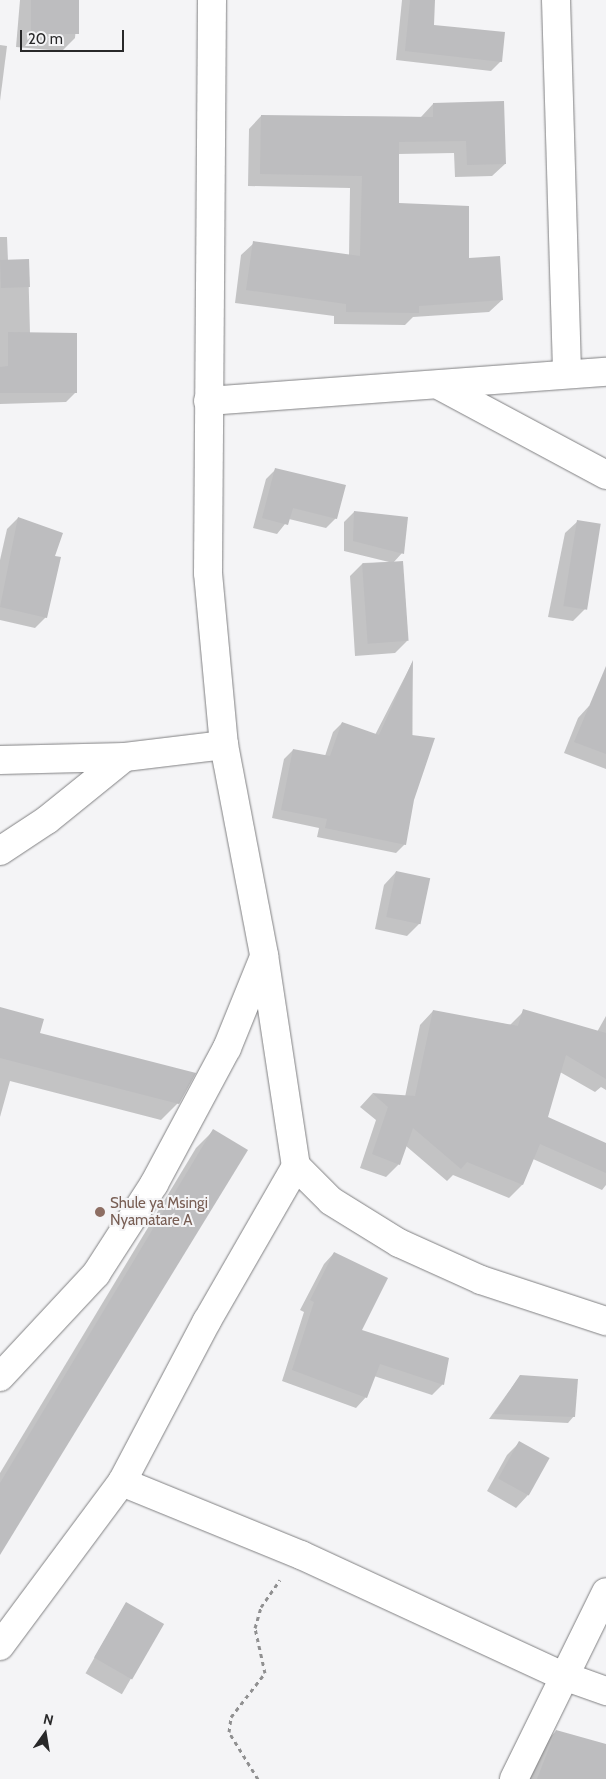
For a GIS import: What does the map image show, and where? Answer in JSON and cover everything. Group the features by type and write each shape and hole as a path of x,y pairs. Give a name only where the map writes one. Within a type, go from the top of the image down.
{"street":[{"path":"212,0 208,573 224,745 264,955 296,1166 331,1202 399,1242 482,1280 606,1320"},
{"path":"556,0 567,374"},
{"path":"208,400 442,387 567,374 606,372"},
{"path":"442,387 606,475"},
{"path":"0,760 125,757 224,745"},
{"path":"0,851 47,820 125,757"},
{"path":"0,1378 96,1274 154,1184 227,1048 264,955"},
{"path":"0,1646 122,1482 207,1321 296,1166"},
{"path":"122,1482 301,1554 562,1675 606,1691"},
{"path":"514,1779 562,1675 606,1592"}],"path":[{"path":"258,1779 229,1732 231,1717 265,1673 255,1628 262,1606 301,1554"}],"building":[{"path":"31,0 79,0 79,34 31,34"},
{"path":"410,0 435,0 434,25 505,32 502,62 405,51"},
{"path":"504,101 506,164 467,165 466,141 399,142 399,203 469,206 469,258 500,256 503,300 419,306 419,313 346,312 346,304 246,290 253,241 360,256 362,176 260,174 261,115 433,117 433,103"},
{"path":"29,259 30,287 1,288 0,260"},
{"path":"8,332 77,333 77,393 0,393 0,367 8,366"},
{"path":"275,468 346,485 337,519 293,508 288,525 262,518"},
{"path":"354,511 408,517 404,554 353,541"},
{"path":"18,517 63,533 55,556 61,557 47,618 0,607"},
{"path":"577,520 601,524 587,610 563,606"},
{"path":"403,561 409,641 368,644 362,564"},
{"path":"413,660 412,735 435,738 414,800 406,845 325,828 327,819 281,810 293,749 330,756 342,722 379,735"},
{"path":"606,666 606,754 574,742"},
{"path":"396,871 430,878 420,924 386,917"},
{"path":"0,1007 44,1019 40,1033 196,1073 179,1104 0,1058"},
{"path":"523,1009 606,1033 606,1079 566,1055 548,1117 606,1143 606,1173 540,1144 523,1185 467,1162 461,1169 413,1128 400,1165 372,1154 388,1107 372,1093 415,1096 433,1010 518,1026"},
{"path":"213,1129 248,1150 0,1555 0,1483"},
{"path":"334,1252 388,1278 362,1330 449,1358 444,1385 380,1364 367,1398 292,1370 314,1302 310,1300"},
{"path":"520,1375 578,1379 575,1417 494,1414"},
{"path":"519,1441 550,1458 529,1496 498,1479"},
{"path":"126,1602 164,1624 132,1679 94,1657"},
{"path":"556,1730 606,1744 606,1779 537,1779"}],"place":[{"name":"Shule ya Msingi Nyamatare A","path":"100,1212"}]}
